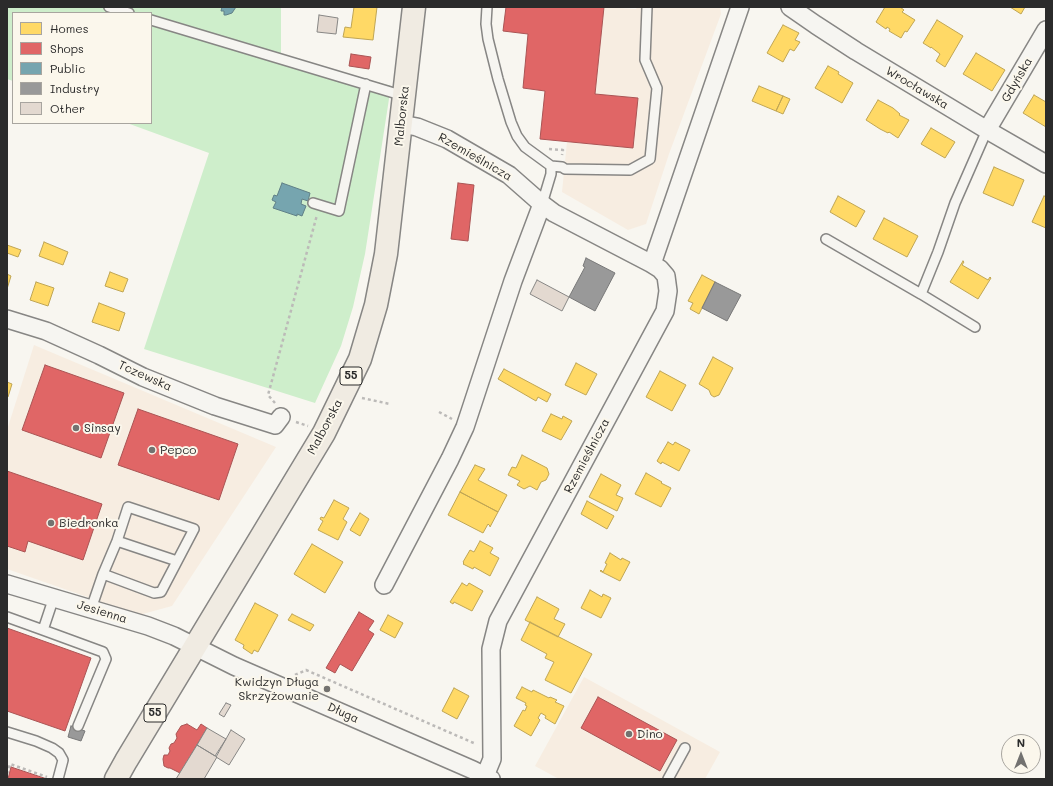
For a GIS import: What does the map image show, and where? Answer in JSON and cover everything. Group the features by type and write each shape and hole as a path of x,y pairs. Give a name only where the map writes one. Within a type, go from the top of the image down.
{"main road":[{"name":"Malborska","path":"116,779 324,433 360,359 376,306 386,254 414,7"}],"street":[{"path":"652,264 740,7"},
{"name":"Wrocławska","path":"790,7 849,47 1046,164"},
{"name":"Gdyńska","path":"987,130 1046,30"},
{"name":"Rzemieślnicza","path":"401,124 418,127 447,139 509,175 554,213 660,269 666,276 668,291 665,311 498,622 491,650 492,759 488,778"},
{"path":"384,585 450,459 465,427 513,281 542,204"},
{"name":"Tczewska","path":"7,319 46,331 143,377 214,406 275,425 281,417"},
{"name":"Jesienna","path":"7,584 148,626 174,636 194,647"},
{"name":"Długa","path":"194,647 488,778"}],"lane":[{"path":"109,7 126,12"},
{"path":"488,7 486,24 488,39 498,80 511,122 517,136 525,148 551,166 562,167 565,169 630,170 650,159 657,88 645,60 648,7"},
{"path":"152,20 404,96"},
{"path":"316,204 339,210 366,84"},
{"path":"921,294 938,252 955,203 987,130"},
{"path":"542,204 551,174 551,166"},
{"path":"826,239 975,327"},
{"path":"91,609 103,574 117,541 128,507 194,529 161,592 154,593 103,574"},
{"path":"117,541 177,561"},
{"path":"43,630 54,597"},
{"path":"7,617 103,652 106,659 78,726"},
{"path":"7,732 36,741 59,752 64,760 58,779"},
{"path":"668,779 685,748"}],"path":[{"path":"544,147 563,150 562,167"},
{"path":"269,391 316,204"},
{"path":"356,397 390,404"},
{"path":"290,678 306,670 492,750"},
{"path":"7,773 10,764 53,779"}],"shaded area":[{"path":"604,7 636,9 637,7 720,7 721,14 669,154 646,224 628,230 562,192 567,142 633,148 638,98 595,94"},
{"path":"34,345 276,447 172,606 139,615 7,569 7,430"},
{"path":"584,677 720,752 705,779 559,779 535,766"}],"green space":[{"path":"7,7 281,7 281,55 391,86 365,254 353,307 341,346 315,403 144,349 209,153 130,124 152,124 152,12 12,12 12,81 7,79"}],"building: Homes":[{"path":"354,7 377,7 373,40 343,37 345,27 351,28"},
{"path":"885,7 900,7 904,10 902,12 915,20 901,38 889,31 890,29 887,27 886,29 876,22"},
{"path":"1010,7 1025,7 1021,14"},
{"path":"937,20 963,36 945,67 936,61 940,54 923,43"},
{"path":"783,25 799,33 795,40 800,42 794,51 790,49 783,62 767,53"},
{"path":"976,53 1005,70 992,91 963,74"},
{"path":"828,66 839,72 838,74 853,83 842,103 815,88"},
{"path":"759,86 783,96 776,111 752,101"},
{"path":"1034,95 1046,102 1046,127 1023,113"},
{"path":"783,96 790,99 783,114 776,111"},
{"path":"878,100 893,108 900,114 899,115 909,120 898,138 866,120"},
{"path":"931,128 955,142 945,158 921,144"},
{"path":"994,167 1024,180 1013,206 983,193"},
{"path":"838,196 865,211 856,227 830,212"},
{"path":"1044,196 1046,197 1046,228 1032,222"},
{"path":"884,218 918,236 907,257 873,239"},
{"path":"44,242 68,252 63,265 39,256"},
{"path":"7,245 21,250 18,257 7,253"},
{"path":"963,261 964,262 962,265 988,280 990,277 991,278 978,299 950,282"},
{"path":"110,272 128,279 123,292 105,286"},
{"path":"7,274 11,276 7,289"},
{"path":"702,275 715,282 699,314 690,309 693,303 688,301"},
{"path":"36,282 54,288 48,306 30,300"},
{"path":"99,303 125,313 119,331 92,322"},
{"path":"713,357 733,368 719,395 714,397 711,395 709,390 699,384"},
{"path":"576,363 597,374 586,395 565,385"},
{"path":"504,369 551,394 547,402 538,397 536,401 498,379"},
{"path":"660,371 686,385 672,411 646,397"},
{"path":"7,382 12,384 8,397 7,396"},
{"path":"551,414 562,419 563,416 572,421 561,440 542,431"},
{"path":"668,442 673,445 675,442 690,450 679,471 657,461"},
{"path":"522,455 547,468 549,474 546,480 541,482 537,490 530,486 524,489 517,485 520,481 508,475 512,467 516,468"},
{"path":"475,465 485,469 478,480 507,495 498,512 460,492"},
{"path":"646,473 671,488 661,507 635,494"},
{"path":"601,474 621,485 616,495 623,498 617,511 589,497"},
{"path":"460,492 498,512 490,527 488,524 483,533 448,515"},
{"path":"334,500 349,508 343,519 347,522 338,540 318,530 323,521 320,519 321,517 324,518"},
{"path":"587,501 614,516 607,529 581,514"},
{"path":"360,513 369,519 360,536 350,530"},
{"path":"480,541 493,548 490,553 499,558 490,576 474,567 473,569 463,564 470,550 474,552"},
{"path":"312,544 343,562 325,593 294,574"},
{"path":"610,553 621,560 622,558 630,562 620,581 600,571 601,570 603,572 607,564 605,563"},
{"path":"462,583 467,586 469,583 483,591 472,611 454,602 453,604 450,602"},
{"path":"590,590 602,597 603,594 611,598 601,618 581,608"},
{"path":"537,597 559,609 554,619 565,624 558,637 525,620"},
{"path":"255,603 278,615 258,652 254,650 252,654 243,648 244,645 235,640"},
{"path":"292,614 314,625 310,631 288,620"},
{"path":"388,615 403,623 395,638 380,630"},
{"path":"530,622 592,654 571,693 545,680 554,662 545,658 547,654 521,640"},
{"path":"522,687 532,692 533,690 549,698 550,697 557,700 555,702 564,706 555,724 545,718 546,716 541,713 538,718 540,720 531,736 514,726 527,706 525,705 526,703 516,698"},
{"path":"454,688 469,696 457,719 442,711"}],"building: Shops":[{"path":"506,7 604,7 595,94 638,98 633,148 540,139 545,91 523,88 528,34 503,31"},
{"path":"351,54 371,57 369,69 349,66"},
{"path":"458,183 474,185 468,241 451,239"},
{"path":"45,365 124,393 101,458 22,430"},
{"path":"138,409 238,444 219,500 118,465"},
{"name":"Biedronka","path":"7,471 102,504 83,560 28,541 25,552 7,546"},
{"path":"359,612 374,621 368,630 374,634 352,671 340,664 335,673 326,668"},
{"path":"7,628 91,658 65,731 7,711"},
{"name":"Dino","path":"598,697 677,740 660,771 581,728"},
{"path":"187,724 197,730 201,724 207,728 180,773 164,766 163,759 164,755 168,755 170,751 169,748 177,738 176,734 181,726"},
{"path":"11,767 47,779 8,779"}],"building: Public":[{"path":"222,7 236,7 232,13 224,15 224,11 221,11"},
{"path":"282,183 310,193 308,201 302,199 301,204 306,206 302,216 297,214 297,216 273,208 276,202 272,200 274,195 277,196"}],"building: Industry":[{"path":"586,258 615,273 595,311 569,297 585,267 583,266"},
{"path":"715,282 741,295 727,321 702,308"},
{"path":"71,726 85,731 81,741 68,737"}],"building: Other":[{"path":"319,15 338,18 336,34 317,32"},
{"path":"537,280 569,297 562,311 530,294"},
{"path":"226,703 231,705 224,717 219,714"},
{"path":"207,728 226,739 215,756 197,745"},
{"path":"231,730 245,739 229,765 216,757"},
{"path":"197,745 217,757 204,779 176,779"}],"place":[{"name":"Sinsay","path":"76,428"},
{"name":"Pepco","path":"152,450"},
{"name":"Biedronka","path":"51,523"},
{"name":"Kwidzyn Długa Skrzyżowanie","path":"327,689"},
{"name":"Dino","path":"629,734"}]}
